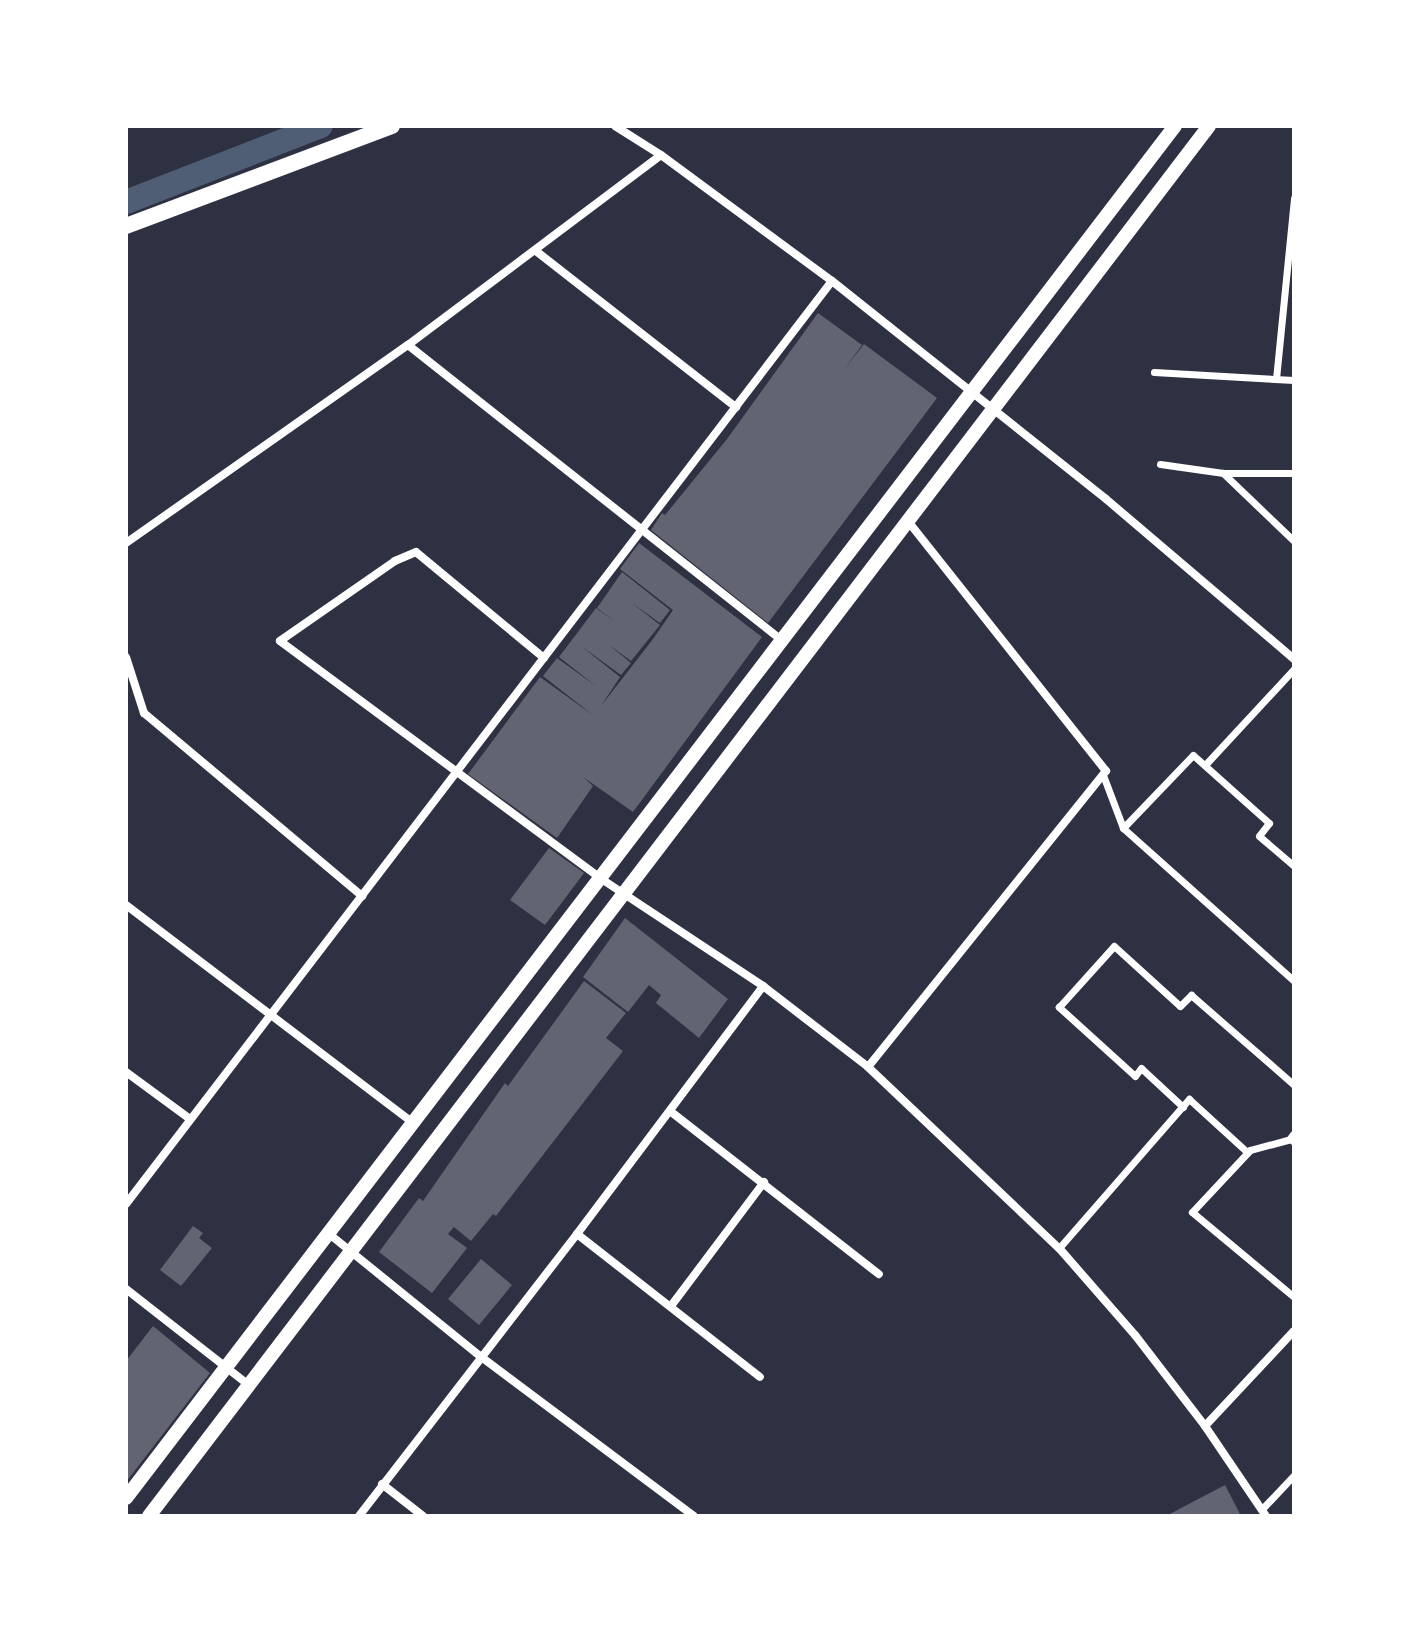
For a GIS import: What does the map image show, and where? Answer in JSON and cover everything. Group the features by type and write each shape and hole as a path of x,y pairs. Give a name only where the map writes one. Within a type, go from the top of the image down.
{"main road":[{"path":"126,226 392,126"}],"street":[{"path":"615,126 627,129 832,281 993,409 1294,659"},
{"path":"126,1498 1175,126"},
{"path":"149,1516 1209,126"},
{"path":"126,543 408,345 661,155"},
{"path":"1276,379 1294,198"},
{"path":"536,251 736,407"},
{"path":"126,1204 832,281"},
{"path":"408,345 782,640"},
{"path":"1154,372 1294,380"},
{"path":"1160,464 1223,473 1294,473"},
{"path":"1223,473 1294,541"},
{"path":"908,521 1104,773 1123,828 1294,981"},
{"path":"544,658 416,552 395,561 280,641 623,895 763,986 868,1067 1059,1248 1135,1335 1205,1426 1264,1513 1294,1475"},
{"path":"126,657 144,713 362,896"},
{"path":"1205,765 1294,669"},
{"path":"1123,828 1193,755 1269,823 1259,836 1294,866"},
{"path":"868,1067 1104,773"},
{"path":"126,905 413,1123"},
{"path":"1183,1107 1141,1068 1135,1076 1059,1007 1114,946 1180,1006 1191,995 1294,1085"},
{"path":"359,1516 577,1234 763,986"},
{"path":"126,1072 190,1119"},
{"path":"1059,1248 1189,1099 1247,1152"},
{"path":"670,1111 879,1274"},
{"path":"1293,1139 1247,1152 1192,1212 1294,1297"},
{"path":"671,1306 764,1182"},
{"path":"328,1233 480,1356 694,1516"},
{"path":"577,1234 760,1377"},
{"path":"126,1289 249,1385"},
{"path":"1205,1426 1294,1331"},
{"path":"382,1484 423,1516"}],"building":[{"path":"818,313 862,345 843,371 864,344 937,398 768,623 651,530 662,513 665,515 727,439"},
{"path":"639,543 762,637 633,812 583,777 593,786 557,838 468,774 540,677 594,716 543,676 557,658 596,686 559,657 596,608 618,624 597,608 622,572 670,610 660,623 632,603 660,625 631,661 609,645 631,663 621,675 581,646 620,677 601,706 653,639 673,610 620,569"},
{"path":"549,848 584,873 545,925 510,900"},
{"path":"625,918 728,999 699,1038 656,1003 661,995 649,985 628,1012 583,977"},
{"path":"584,981 626,1013 606,1038 623,1051 496,1216 493,1214 471,1241 454,1227 448,1234 467,1248 432,1293 379,1252 419,1198 423,1201 505,1083 508,1086"},
{"path":"193,1226 203,1233 199,1238 212,1248 181,1286 160,1270"},
{"path":"481,1259 512,1285 479,1325 448,1299"},
{"path":"153,1326 210,1373 126,1482 126,1361"},
{"path":"1225,1485 1241,1516 1166,1516"}],"waterway":[{"path":"126,202 321,126"}]}
